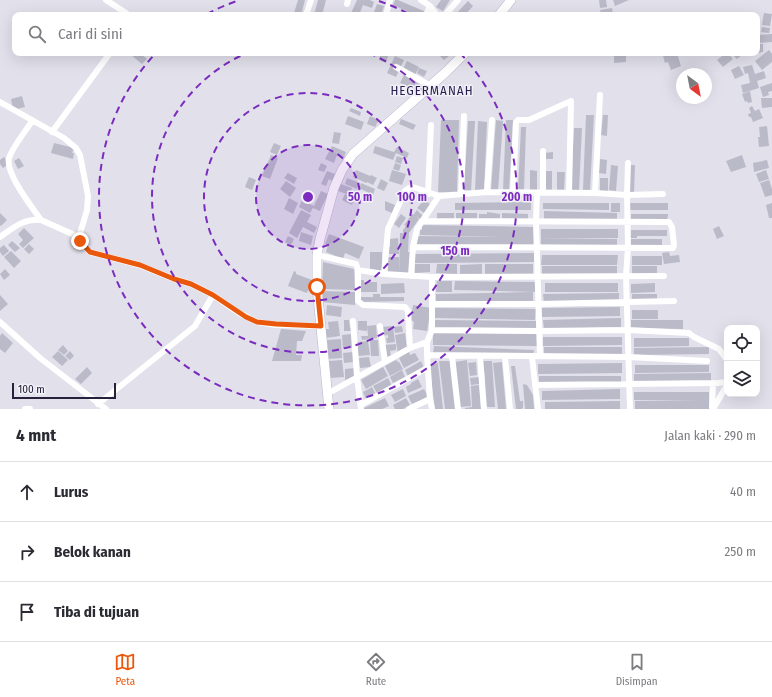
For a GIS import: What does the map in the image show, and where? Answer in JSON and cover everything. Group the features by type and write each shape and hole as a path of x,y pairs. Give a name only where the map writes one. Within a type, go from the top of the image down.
{"street":[{"path":"106,0 124,12"},
{"path":"307,12 311,0"},
{"path":"387,12 390,0"},
{"path":"421,0 430,6 435,12"},
{"path":"448,12 458,0"},
{"path":"501,12 511,0"},
{"path":"427,12 430,6"},
{"path":"52,132 108,56"},
{"path":"329,409 317,287 317,255 334,188 346,162 353,154 431,86 462,56"},
{"path":"396,67 431,86"},
{"path":"595,193 600,95"},
{"path":"513,192 516,122 518,120 528,120 571,101 569,193"},
{"path":"0,102 71,143 80,155 88,196 87,210 79,237 82,245 90,252 140,265 174,279 191,284 213,295 239,313 257,322 321,326"},
{"path":"461,194 464,116"},
{"path":"487,192 492,120"},
{"path":"32,121 9,159 10,172 41,220"},
{"path":"428,194 431,125"},
{"path":"540,356 536,222 543,152"},
{"path":"628,163 628,248 626,276 630,409"},
{"path":"384,274 388,229 405,191 409,188 413,187 428,194 438,196 487,192 595,193 627,195 663,194"},
{"path":"411,276 413,247 417,229 438,196"},
{"path":"0,236 26,220 41,220 79,237"},
{"path":"413,247 673,248 674,243 672,227 669,222 422,221"},
{"path":"317,255 354,263 358,270 359,303 363,305 403,306 407,308 410,348"},
{"path":"358,270 384,274 432,277 664,276"},
{"path":"432,277 432,330 427,342 427,368 432,409"},
{"path":"98,404 195,326 213,295"},
{"path":"432,304 538,304 674,301"},
{"path":"353,321 357,377 361,407 427,368"},
{"path":"0,322 40,358 106,409"},
{"path":"380,326 385,362"},
{"path":"432,330 539,332 628,330 689,333 694,338 719,349 724,356"},
{"path":"327,394 410,348 427,342"},
{"path":"427,355 506,357 629,357 706,361"},
{"path":"452,356 458,409"},
{"path":"480,356 484,409"},
{"path":"506,357 510,409"},
{"path":"532,357 538,409"},
{"path":"535,385 724,382"},
{"path":"713,383 713,409"},
{"path":"713,409 724,390"},
{"path":"409,409 430,399"},
{"path":"25,409 30,409"}],"building":[{"path":"298,0 305,0 302,12 294,12"},
{"path":"318,0 326,0 323,12 315,12"},
{"path":"357,0 370,0 374,2 372,8 363,5 360,12 351,12"},
{"path":"395,0 398,0 426,12 408,12 393,5"},
{"path":"441,0 450,0 443,11 436,7"},
{"path":"599,0 606,0 607,7 600,8"},
{"path":"613,0 629,0 615,6"},
{"path":"468,1 473,6 468,12 458,12"},
{"path":"377,4 384,6 382,12 374,12"},
{"path":"612,8 613,12 600,12 600,10"},
{"path":"764,13 772,14 770,26 762,25"},
{"path":"762,27 770,28 769,33 761,32"},
{"path":"772,34 772,42 760,43 760,35"},
{"path":"760,44 763,44 763,52 760,52"},
{"path":"769,50 772,54 772,62 762,70 755,61"},
{"path":"132,56 144,56 147,59 142,64"},
{"path":"380,56 388,56 386,63 379,60"},
{"path":"395,56 404,60 396,77 387,73"},
{"path":"440,56 449,56 444,60"},
{"path":"614,56 626,56 626,62 614,63"},
{"path":"663,56 678,56 681,66 671,70 668,62 665,63"},
{"path":"722,56 730,56 733,59 723,67 717,60"},
{"path":"407,61 419,67 415,75 403,69"},
{"path":"752,65 755,74 764,71 766,78 757,81 759,88 743,93 741,85 750,83 748,73 745,74 743,67"},
{"path":"739,66 744,75 735,79 731,70"},
{"path":"419,68 427,71 424,77 417,73"},
{"path":"404,75 421,85 417,93 409,89 410,87 400,83"},
{"path":"772,83 772,91 768,92 769,95 763,97 760,87"},
{"path":"750,91 752,102 748,103 747,101 745,102 742,94"},
{"path":"22,96 25,107 13,110 11,99"},
{"path":"761,98 772,98 772,107 762,108"},
{"path":"752,106 755,111 759,109 763,118 753,122 748,114 751,113 749,108"},
{"path":"351,108 361,112 360,116 349,111"},
{"path":"586,115 594,115 590,190 583,190"},
{"path":"603,115 608,115 607,136 601,135"},
{"path":"348,116 364,122 361,130 345,124"},
{"path":"370,116 379,120 375,127 367,124"},
{"path":"401,119 416,125 413,130 399,124"},
{"path":"441,120 459,120 457,193 438,192"},
{"path":"496,120 503,121 498,191 491,190"},
{"path":"506,120 513,120 509,190 503,190"},
{"path":"468,121 475,121 471,191 464,190"},
{"path":"478,121 487,122 484,191 475,191"},
{"path":"767,126 769,146 759,147 759,127"},
{"path":"521,127 526,127 524,190 518,190"},
{"path":"574,128 582,128 579,190 571,190"},
{"path":"334,132 341,133 339,144 332,143"},
{"path":"54,143 74,148 72,153 74,153 73,159 51,153"},
{"path":"274,143 281,146 277,155 270,152"},
{"path":"332,146 346,152 344,158 337,155 334,163 325,159"},
{"path":"375,146 394,152 397,147 409,153 407,158 396,153 393,160 373,153"},
{"path":"553,152 553,159 544,159 544,153"},
{"path":"271,155 278,158 270,179 262,176"},
{"path":"742,155 746,167 731,172 726,161"},
{"path":"397,156 403,158 401,164 395,162"},
{"path":"4,157 9,164 3,168 0,164 0,160"},
{"path":"19,158 24,166 18,169 14,161"},
{"path":"600,159 607,160 606,174 599,173"},
{"path":"767,160 769,168 754,172 753,163"},
{"path":"321,163 327,166 324,172 318,170"},
{"path":"395,163 401,165 399,171 393,169"},
{"path":"611,165 618,166 616,191 609,190"},
{"path":"629,165 635,165 634,192 628,192"},
{"path":"356,170 377,178 373,185 353,177"},
{"path":"392,170 406,174 402,185 389,181"},
{"path":"530,170 537,171 537,190 530,190"},
{"path":"766,170 769,179 759,182 756,174"},
{"path":"327,171 335,174 332,181 329,179 326,186 321,184"},
{"path":"545,171 552,171 552,190 544,190"},
{"path":"557,172 565,172 564,190 557,190"},
{"path":"288,173 297,178 294,184 284,178"},
{"path":"249,177 256,180 252,190 245,187"},
{"path":"347,178 360,183 357,189 345,184"},
{"path":"600,178 608,178 608,191 600,191"},
{"path":"381,179 388,183 384,191 377,188"},
{"path":"769,180 772,195 765,197 760,183"},
{"path":"286,181 296,188 290,197 280,189"},
{"path":"361,183 375,189 373,195 359,188"},
{"path":"341,184 352,188 349,195 338,191"},
{"path":"321,191 328,194 320,211 313,208"},
{"path":"412,193 416,197 412,203 407,199"},
{"path":"345,194 355,199 352,205 342,200"},
{"path":"289,198 298,203 293,214 284,209"},
{"path":"302,200 314,206 310,213 299,207"},
{"path":"424,200 430,204 424,213 417,208"},
{"path":"385,201 395,205 392,213 385,210"},
{"path":"531,202 531,210 455,210 455,203"},
{"path":"543,203 609,203 609,210 543,209"},
{"path":"611,203 620,203 620,212 611,212"},
{"path":"630,203 668,203 668,210 630,210"},
{"path":"772,203 772,218 769,218 766,205"},
{"path":"301,210 311,215 307,222 317,227 314,233 303,227 297,238 289,233"},
{"path":"417,210 423,216 420,219 416,216 419,219 409,233 408,252 412,252 411,274 399,274 400,233 403,233 406,226 404,225"},
{"path":"544,211 617,213 617,221 544,219"},
{"path":"487,212 500,214 500,220 479,219 479,214 487,214"},
{"path":"0,213 7,220 1,226 0,225"},
{"path":"437,213 454,213 454,219 437,219"},
{"path":"456,213 477,213 477,219 456,219"},
{"path":"502,213 528,214 528,220 502,220"},
{"path":"401,214 406,218 399,228 394,224"},
{"path":"631,214 668,214 667,221 631,221"},
{"path":"422,225 535,227 534,246 417,245 417,236 501,237 420,235"},
{"path":"719,226 724,236 717,239 713,229"},
{"path":"24,228 34,238 23,248 19,244 23,240 18,234"},
{"path":"541,229 618,229 618,238 541,238"},
{"path":"631,230 667,230 667,236 637,236 637,238 630,238"},
{"path":"301,232 313,236 311,245 299,241"},
{"path":"329,234 364,247 359,259 345,253 343,259 326,252 328,245 325,244"},
{"path":"288,236 294,239 291,245 285,242"},
{"path":"398,238 399,254 388,254 390,239"},
{"path":"541,238 617,239 617,247 541,246"},
{"path":"630,239 662,239 662,247 630,247"},
{"path":"12,241 20,248 15,252 8,245"},
{"path":"29,244 34,249 29,254 24,249"},
{"path":"4,245 9,251 3,256 0,252 0,248"},
{"path":"11,251 21,261 14,268 4,257"},
{"path":"370,252 382,252 382,271 370,271"},
{"path":"669,252 670,256 679,255 680,262 664,264 662,253"},
{"path":"534,253 534,262 415,263 415,254"},
{"path":"542,255 618,255 617,265 541,265"},
{"path":"632,256 662,256 662,265 632,265"},
{"path":"388,257 399,257 399,273 388,273"},
{"path":"323,262 354,269 355,290 322,289"},
{"path":"415,264 430,264 430,272 415,273"},
{"path":"437,264 457,264 457,274 436,273"},
{"path":"482,264 482,274 460,274 460,265"},
{"path":"485,264 533,264 533,274 485,274"},
{"path":"542,266 617,266 617,274 542,274"},
{"path":"632,266 657,266 657,274 632,274"},
{"path":"5,269 10,275 4,280 0,274"},
{"path":"294,271 296,274 312,280 307,293 288,286"},
{"path":"360,280 364,280 364,282 377,282 377,292 360,292"},
{"path":"437,281 452,281 452,292 436,292"},
{"path":"455,281 536,282 536,292 454,290"},
{"path":"404,283 405,293 381,294 381,284"},
{"path":"545,283 618,283 618,292 545,292"},
{"path":"655,283 655,292 631,293 631,284"},
{"path":"322,291 355,292 355,305 322,302"},
{"path":"533,292 533,301 436,302 436,294"},
{"path":"619,293 619,301 544,303 543,294"},
{"path":"373,294 380,294 380,297 404,297 404,301 360,302 360,297 373,297"},
{"path":"632,294 657,294 657,300 632,301"},
{"path":"0,295 8,304 0,311"},
{"path":"327,305 342,307 341,317 326,315"},
{"path":"413,305 431,308 427,331 413,329 414,322 411,320"},
{"path":"620,307 620,316 542,317 542,308"},
{"path":"435,308 536,309 535,320 435,318"},
{"path":"632,310 658,310 658,319 632,319"},
{"path":"621,318 621,327 544,329 543,320"},
{"path":"344,320 349,320 352,331 344,331"},
{"path":"435,320 537,321 537,330 434,328"},
{"path":"631,320 683,320 683,329 631,328"},
{"path":"338,321 340,336 325,338 324,329 329,329 328,322"},
{"path":"358,321 367,321 367,331 358,330"},
{"path":"376,325 377,338 362,340 361,336 368,336 367,326"},
{"path":"393,326 395,342 387,343 386,338 388,338 388,335 382,336 381,327"},
{"path":"402,326 403,332 395,333 394,327"},
{"path":"281,329 306,331 302,341 297,341 296,355 302,355 301,361 272,361"},
{"path":"2,333 13,343 5,353 0,349 0,336"},
{"path":"405,333 407,348 398,354 395,335"},
{"path":"433,333 537,334 537,346 433,345"},
{"path":"352,334 353,348 343,349 342,335"},
{"path":"543,337 622,337 622,345 543,346"},
{"path":"634,338 689,338 689,346 634,347"},
{"path":"341,339 342,358 328,359 327,340"},
{"path":"370,340 378,340 379,356 371,356"},
{"path":"368,341 370,355 358,356 357,342"},
{"path":"396,344 396,350 390,351 391,356 385,357 384,345"},
{"path":"63,345 68,351 64,355 58,350"},
{"path":"434,346 534,350 533,356 433,353"},
{"path":"544,347 622,347 622,356 544,356"},
{"path":"709,347 709,354 634,355 634,348"},
{"path":"58,351 68,360 62,366 52,357"},
{"path":"70,351 74,356 70,360 65,356"},
{"path":"353,352 353,362 344,363 343,353"},
{"path":"409,352 410,355 415,353 419,360 404,368 399,358"},
{"path":"369,357 371,367 360,368 359,358"},
{"path":"342,360 344,377 330,378 329,361"},
{"path":"396,360 403,369 390,376 385,366"},
{"path":"467,360 471,406 460,407 455,362"},
{"path":"421,361 424,368 408,376 405,370"},
{"path":"439,361 450,361 456,409 445,409"},
{"path":"481,361 492,361 495,407 486,407 483,382 485,382 484,371"},
{"path":"476,362 477,375 470,376 468,363"},
{"path":"502,362 506,409 498,409 493,363"},
{"path":"438,363 443,409 435,409 429,365"},
{"path":"622,363 622,373 538,374 538,364"},
{"path":"635,365 709,365 709,372 635,373"},
{"path":"511,366 515,366 520,401 523,401 523,408 521,409 516,409"},
{"path":"87,367 92,373 81,384 75,379"},
{"path":"383,367 388,376 366,389 361,380"},
{"path":"355,368 356,376 345,380 345,369"},
{"path":"402,370 405,377 393,383 390,377"},
{"path":"711,373 711,382 634,382 634,374"},
{"path":"539,376 621,376 621,383 539,383"},
{"path":"479,377 479,384 471,385 470,378"},
{"path":"388,378 392,386 377,393 373,386"},
{"path":"418,379 422,387 408,393 406,387"},
{"path":"523,384 527,385 533,395 534,409 525,409"},
{"path":"479,385 481,409 465,409 472,407 471,386"},
{"path":"372,387 375,393 366,399 363,392"},
{"path":"403,389 406,396 395,402 391,395"},
{"path":"424,389 428,397 412,404 408,396"},
{"path":"620,389 620,399 542,400 542,391"},
{"path":"634,392 709,392 710,409 635,409 635,401 698,400 634,400"},
{"path":"385,398 389,406 382,409 364,409 364,408"},
{"path":"406,398 410,405 403,409 395,409 393,405"},
{"path":"620,401 620,409 545,409 545,402"}],"district":[{"name":"HEGERMANAH","path":"432,90"}],"route":[{"path":"80,241 82,245 90,252 140,265 174,279 191,284 228,304 246,317 266,324 321,326 317,287"}]}
